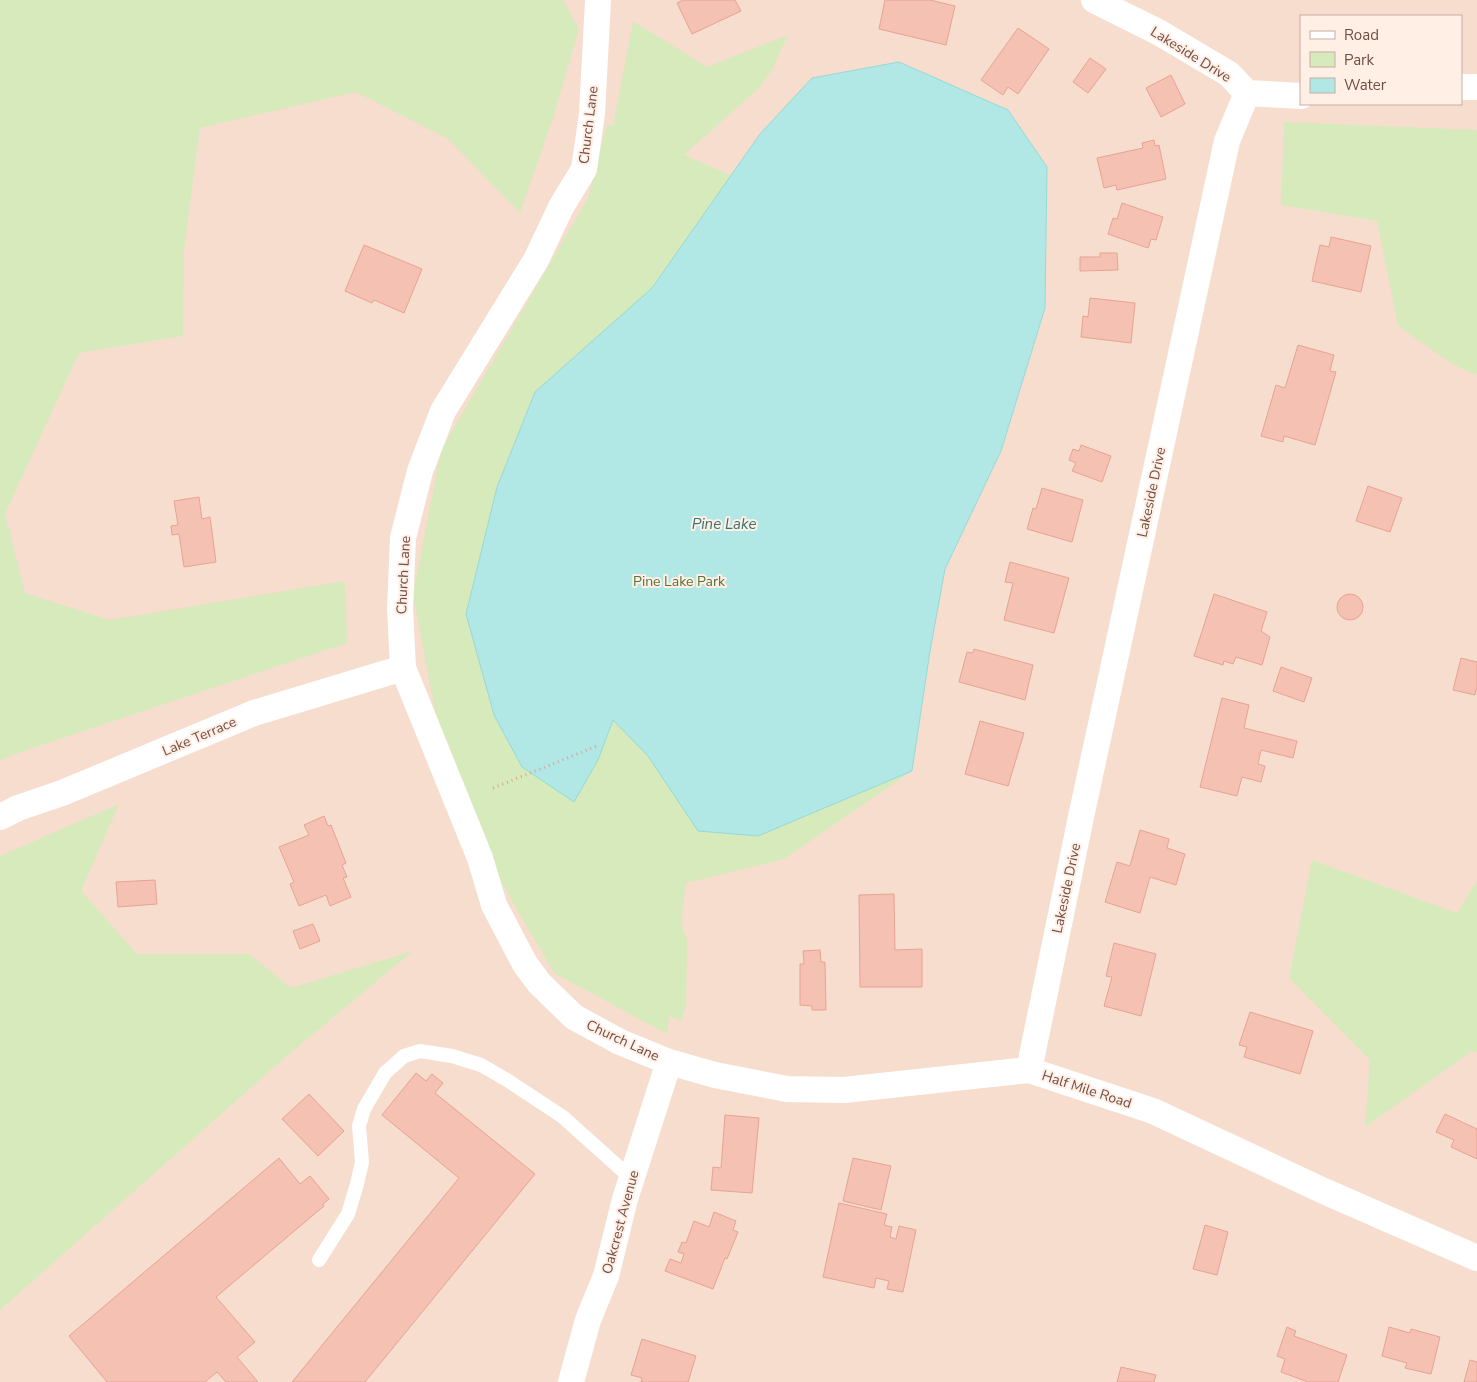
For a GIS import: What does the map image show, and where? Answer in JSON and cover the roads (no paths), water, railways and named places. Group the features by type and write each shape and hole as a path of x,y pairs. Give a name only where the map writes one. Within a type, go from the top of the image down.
{"street":[{"name":"Church Lane","path":"598,0 592,114 584,169 561,207 536,260 443,411 420,471 403,538 400,608 403,668 480,858 494,905 525,964 539,984 574,1017 620,1042 669,1062"},
{"name":"Lakeside Drive","path":"1029,1070 1083,807 1227,141 1247,93 1229,74 1160,33 1094,0"},
{"path":"1462,87 1477,87"},
{"path":"1247,93 1300,96"},
{"name":"Lake Terrace","path":"0,817 18,808 62,793 111,771 163,752 254,713 403,668"},
{"name":"Half Mile Road","path":"669,1062 715,1075 787,1089 844,1090 1029,1070 1153,1111 1326,1192 1477,1258"},
{"name":"Oakcrest Avenue","path":"571,1382 588,1320 606,1276 625,1199 669,1062"}],"lane":[{"path":"319,1260 348,1214 357,1184 362,1162 359,1145 359,1126 364,1110 385,1073 404,1056 420,1051 452,1056 481,1065 507,1080 563,1117 632,1179"}],"water":[{"name":"Pine Lake","path":"899,62 1008,110 1047,167 1045,308 1001,451 945,569 930,651 912,771 758,836 698,831 648,756 613,720 598,760 574,802 522,767 494,715 466,614 497,487 535,392 652,288 760,134 812,78"}],"park label":[{"name":"Pine Lake Park","path":"679,581"}]}
